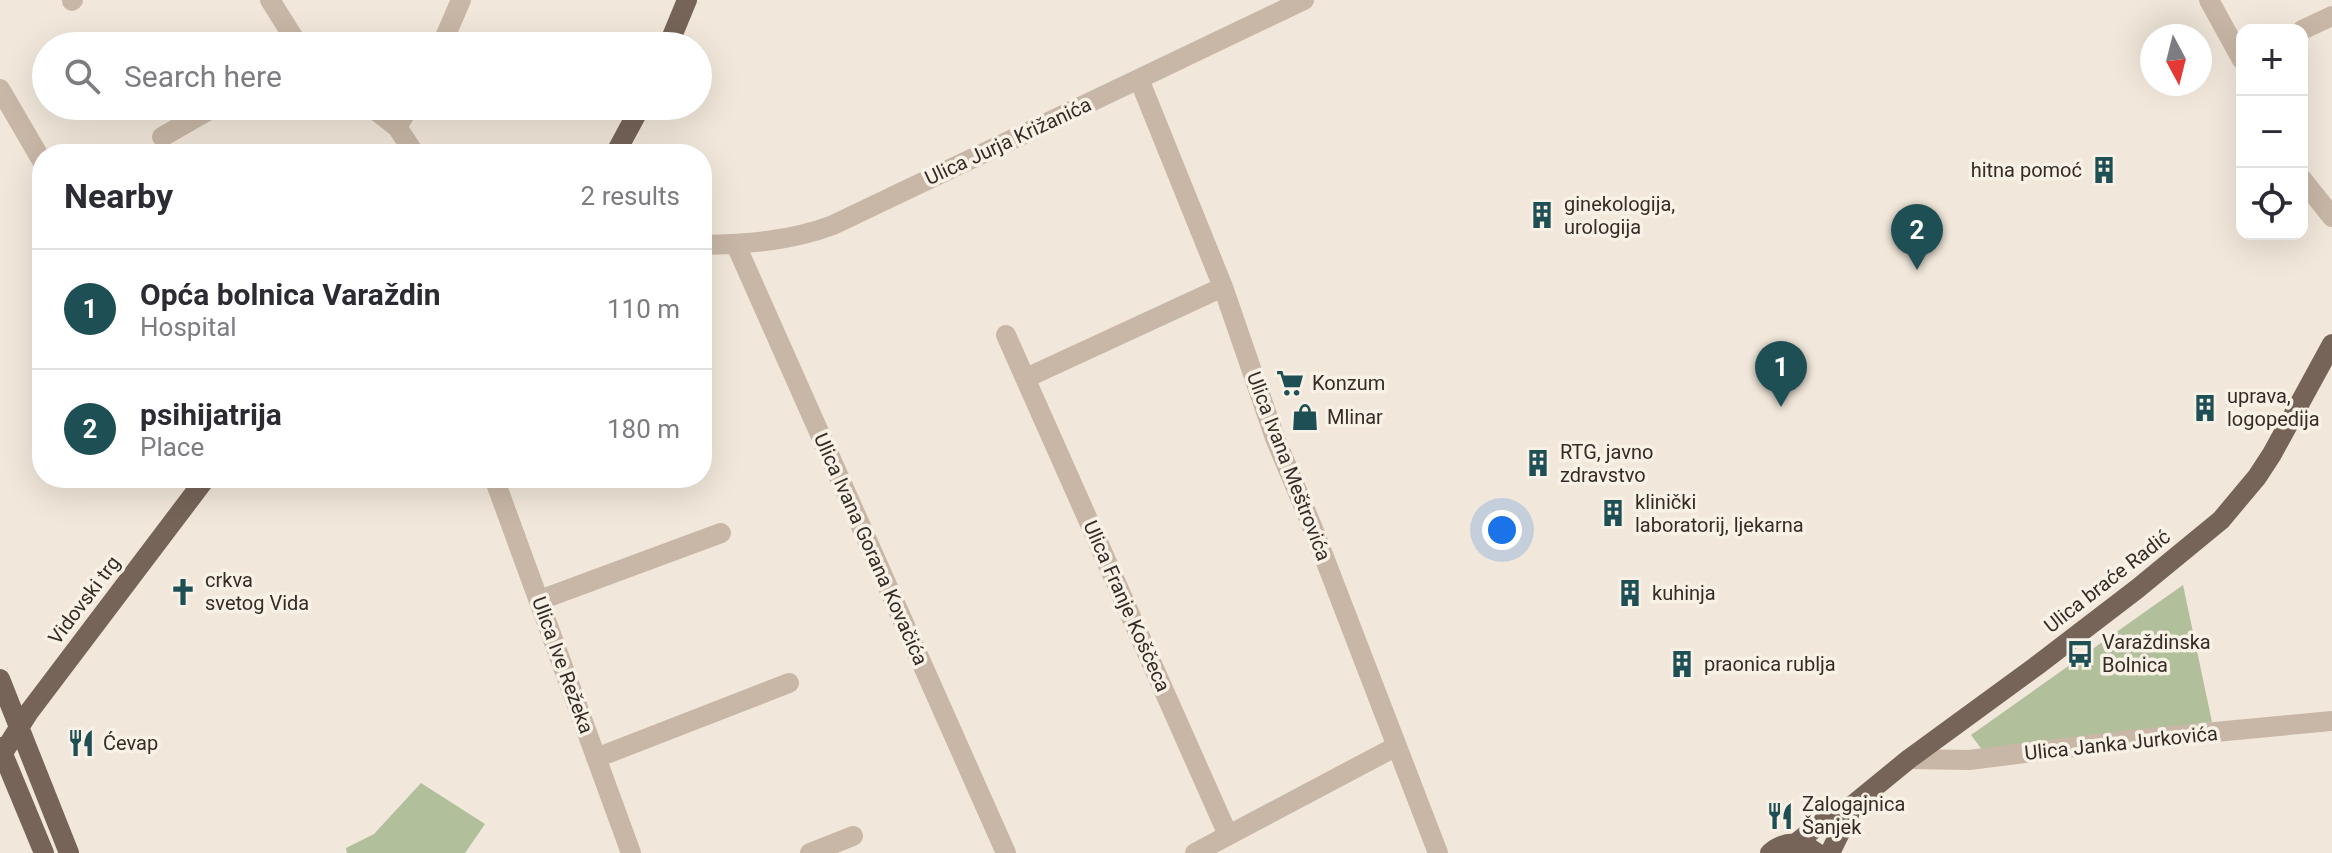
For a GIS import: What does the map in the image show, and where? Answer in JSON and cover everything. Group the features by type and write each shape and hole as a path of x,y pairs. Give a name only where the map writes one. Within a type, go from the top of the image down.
{"main road":[{"path":"674,32 687,0"},
{"path":"620,144 633,120"},
{"name":"Ulica braće Radić","path":"1770,853 1786,844 1796,843 1829,817 1854,804 1909,759 2103,615 2221,520 2272,454 2332,344"},
{"name":"Vidovski trg","path":"1,752 198,488"},
{"path":"0,679 69,853"},
{"path":"1,752 44,853"},
{"name":"Ulica braće Radić","path":"1830,853 1854,804"},
{"path":"1796,843 1806,845 1817,853"}],"street":[{"path":"270,0 290,32"},
{"path":"447,32 461,0"},
{"name":"Ulica Jurja Križanića","path":"712,245 783,239 833,225 1304,0"},
{"path":"2209,0 2236,48"},
{"path":"2308,27 2332,16"},
{"name":"Ulica Ivana Meštrovića","path":"1139,79 1223,287 1275,438 1438,853"},
{"path":"0,89 32,144"},
{"path":"162,137 192,120"},
{"path":"388,120 408,144"},
{"path":"397,127 401,120"},
{"path":"2308,187 2332,217"},
{"name":"Ulica Ivana Gorana Kovačića","path":"736,245 1006,853"},
{"path":"1026,378 1223,287"},
{"name":"Ulica Franje Koščeca","path":"1006,335 1228,835"},
{"name":"Ulica Ive Režeka","path":"498,488 631,853"},
{"path":"540,600 721,533"},
{"path":"596,758 789,683"},
{"name":"Ulica Janka Jurkovića","path":"1909,759 1969,760 2130,740 2332,721"},
{"path":"1195,853 1395,747"},
{"path":"810,853 853,836"}],"green space":[{"path":"2183,585 2212,722 1983,751 1971,735"},
{"path":"421,783 485,824 465,853 347,853 346,848 374,834"}],"place":[{"name":"hitna pomoć","path":"2104,170"},
{"name":"ginekologija, urologija","path":"1542,215"},
{"name":"psihijatrija","path":"1917,270"},
{"name":"Konzum","path":"1290,383"},
{"name":"Opća bolnica Varaždin","path":"1781,407"},
{"name":"uprava, logopedija","path":"2205,408"},
{"name":"Mlinar","path":"1305,417"},
{"name":"RTG, javno zdravstvo","path":"1538,463"},
{"name":"klinički laboratorij, ljekarna","path":"1613,513"},
{"name":"crkva svetog Vida","path":"183,592"},
{"name":"kuhinja","path":"1630,593"},
{"name":"Varaždinska Bolnica","path":"2080,654"},
{"name":"praonica rublja","path":"1682,664"},
{"name":"Ćevap","path":"81,743"},
{"name":"Zalogajnica Šanjek","path":"1780,816"}]}
